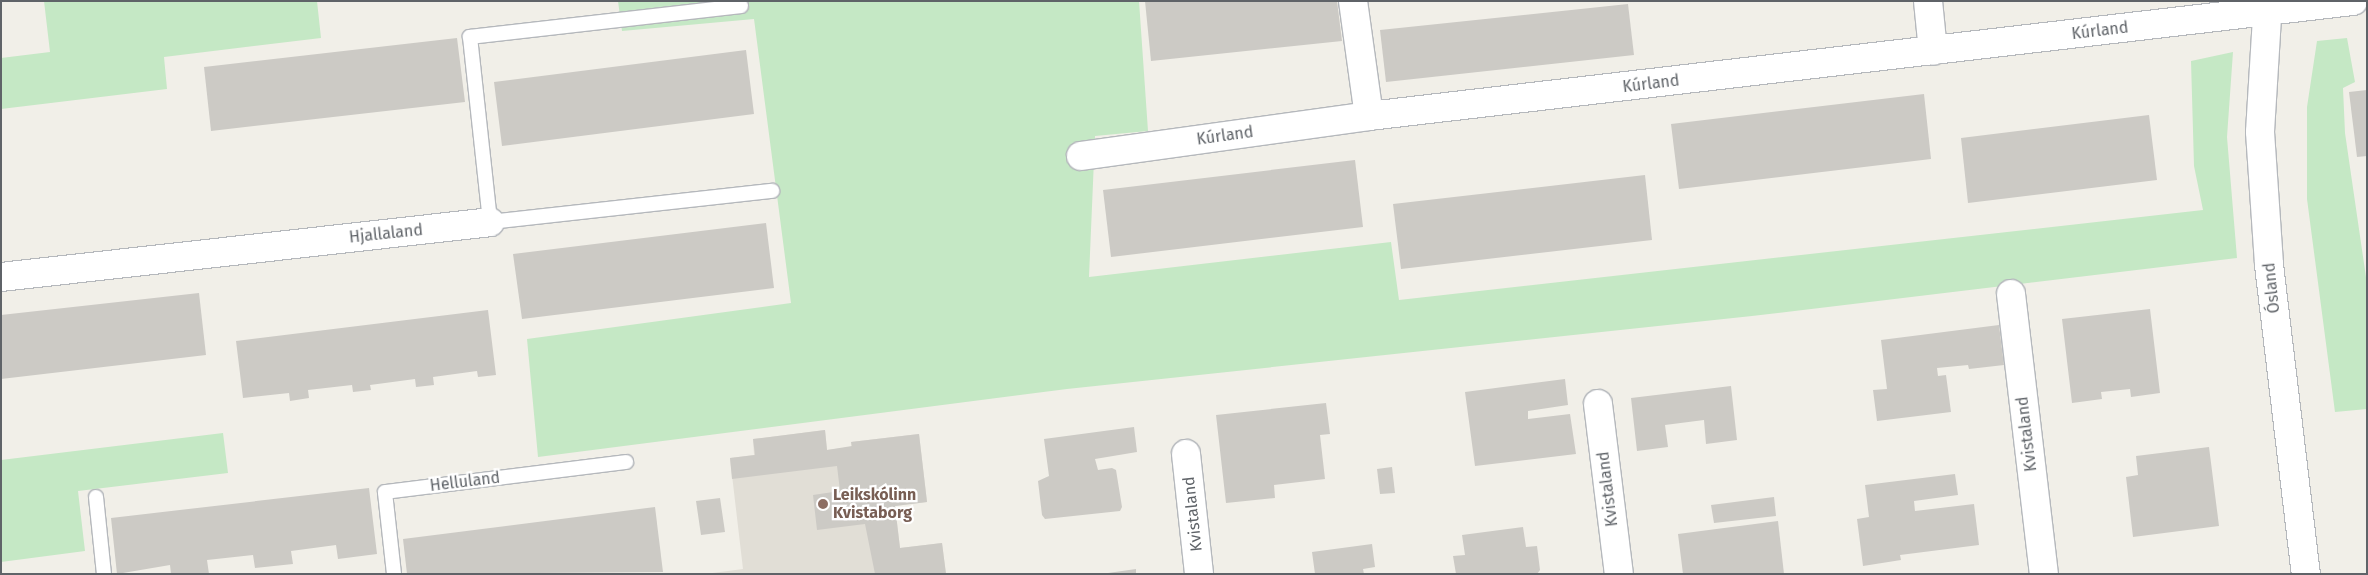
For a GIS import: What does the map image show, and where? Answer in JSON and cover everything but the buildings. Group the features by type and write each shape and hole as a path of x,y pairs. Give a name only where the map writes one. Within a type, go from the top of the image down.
{"street":[{"path":"1353,1 1368,116"},
{"path":"1928,1 1933,51"},
{"name":"Kúrland","path":"1081,156 1368,116 1933,51 2267,6 2353,1"},
{"name":"Ósland","path":"2267,6 2260,132 2268,264 2306,574"},
{"name":"Hjallaland","path":"1,277 490,222"},
{"name":"Kvistaland","path":"2011,294 2044,574"},
{"name":"Kvistaland","path":"1598,404 1619,574"},
{"name":"Kvistaland","path":"1186,454 1199,574"}],"lane":[{"path":"490,222 470,37 741,6"},
{"name":"Hjallaland","path":"490,222 772,191"},
{"name":"Helluland","path":"394,574 385,492 626,462"},
{"path":"96,497 104,574"}],"shaded area":[{"name":"Leikskólinn Kvistaborg","path":"825,430 827,450 851,447 851,442 919,434 927,502 895,506 900,548 942,543 946,574 705,574 743,569 730,458 754,455 753,439"}],"green space":[{"path":"44,1 317,1 321,38 164,57 167,89 1,109 1,58 50,52"},
{"path":"618,1 1139,1 1148,131 1095,136 1089,277 1391,242 1399,300 2203,210 2194,166 2191,61 2233,52 2227,137 2237,258 1752,316 1067,389 538,457 527,339 791,303 754,19 622,31"},
{"path":"2347,38 2355,82 2343,88 2345,133 2367,284 2367,409 2335,412 2307,199 2307,107 2317,41"},
{"path":"223,433 228,473 78,491 85,551 1,562 1,460"}],"place":[{"name":"Leikskólinn Kvistaborg","path":"823,504"}]}
